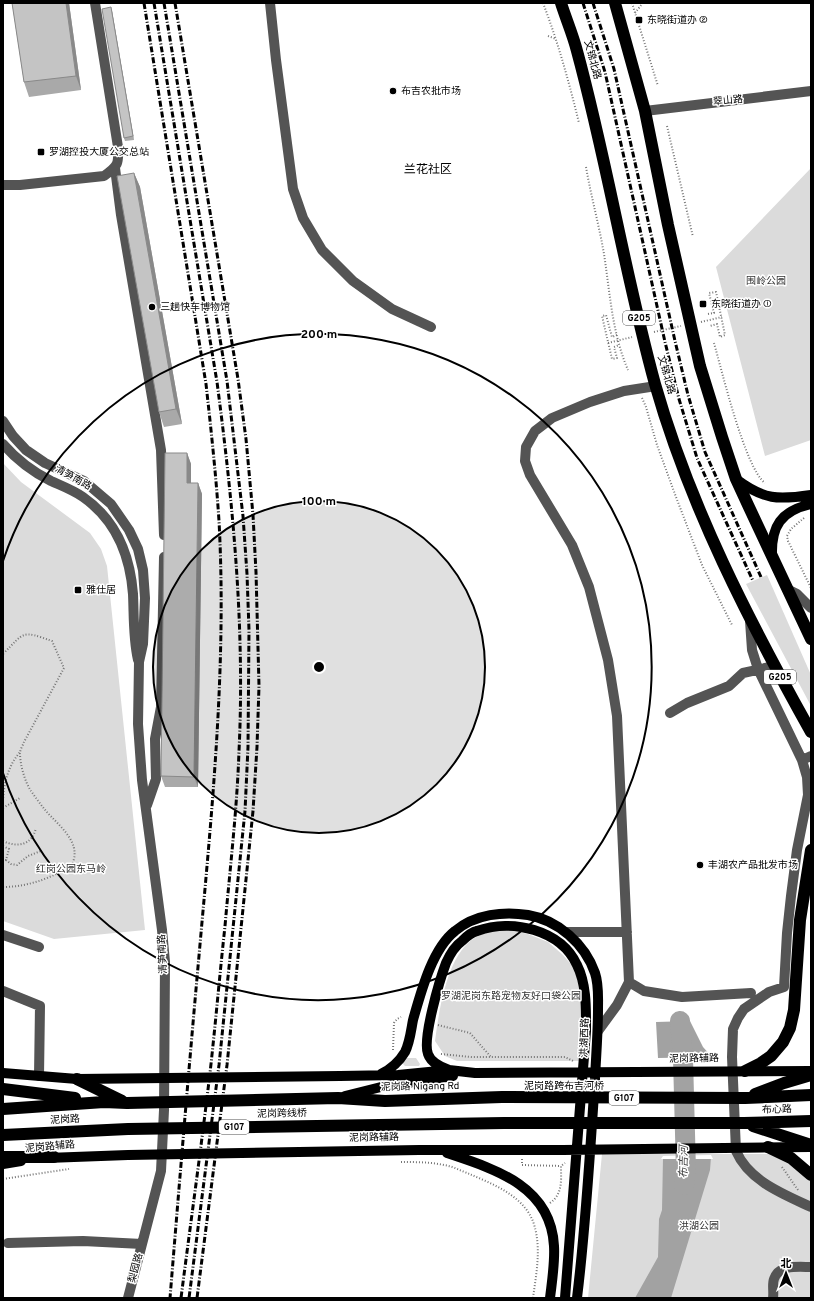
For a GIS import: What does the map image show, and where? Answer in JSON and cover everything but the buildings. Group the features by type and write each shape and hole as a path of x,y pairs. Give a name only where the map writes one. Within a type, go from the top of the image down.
{"highway":[{"name":"文锦北路","path":"561,3 579,56 646,346 656,386 671,434 699,510 750,621 811,732"},
{"path":"615,3 645,111 668,225 700,366 736,479 811,639"},
{"path":"745,1071 772,1056 783,1042 790,1028 794,1010 800,920 811,850"},
{"path":"745,1098 784,1083 811,1075"},
{"path":"77,1079 127,1103"},
{"path":"3,1089 104,1102"},
{"name":"布心路","path":"745,1098 811,1095"},
{"name":"泥岗路 Nigang Rd","path":"338,1098 385,1101 502,1098"},
{"name":"泥岗跨线桥","path":"127,1103 338,1098"},
{"name":"泥岗路跨布吉河桥","path":"502,1098 745,1098"},
{"name":"泥岗路","path":"3,1109 104,1102 127,1103"},
{"name":"布心路","path":"744,1123 811,1121"},
{"name":"泥岗跨线桥","path":"128,1129 504,1123 744,1123"},
{"path":"744,1123 811,1146"},
{"name":"泥岗路","path":"3,1135 128,1129"},
{"path":"768,1147 791,1158 811,1175"},
{"path":"3,1157 54,1157"}],"main road":[{"path":"736,479 754,491 771,498 789,498 811,495"},
{"path":"772,558 773,536 778,522 789,512 811,504"},
{"name":"洪湖西路","path":"378,1075 390,1070 405,1051 418,1002 431,966 444,943 455,931 469,922 481,918 495,914 516,913 538,917 558,926 578,945 588,958 595,973 598,987 598,1031 590,1156 578,1298"},
{"name":"洪湖西路","path":"449,1070 439,1066 428,1054 428,1034 429,1023 446,963 454,949 461,941 476,931 494,926 512,925 531,929 551,937 566,950 577,965 585,994 586,1020 565,1298"},
{"name":"泥岗路辅路","path":"3,1073 77,1079 340,1076 449,1070 475,1073 811,1071"},
{"name":"泥岗路辅路","path":"338,1098 381,1087 475,1073"},
{"name":"泥岗路辅路","path":"3,1164 54,1157 128,1155 811,1146"},
{"path":"419,1150 445,1152 470,1161 512,1179 529,1192 543,1208 550,1223 554,1247 550,1298"}],"street":[{"path":"95,3 118,146 118,160 115,168 121,215 161,450 164,524 161,707 155,739 156,779 146,807"},
{"path":"270,3 293,189 303,218 322,250 353,281 392,309 431,327"},
{"name":"翠山路","path":"645,111 811,91"},
{"path":"3,185 20,185 104,176 115,168"},
{"path":"598,1031 617,1005 629,982 617,716 608,660 589,587 572,545 530,475 525,461 526,447 535,431 552,418 590,402 624,391 656,386"},
{"name":"清笋南路","path":"3,421 13,436 30,453 45,463 84,481 104,497 117,512 129,530 140,555 144,577 145,598 143,644 139,662 140,750 165,962 164,1102 161,1171 142,1244"},
{"name":"清笋南路","path":"3,444 15,457 32,470 76,492 84,498 103,515 117,535 128,560 133,593 135,646 139,662"},
{"path":"787,589 797,594 811,608"},
{"path":"750,621 752,650 758,669 806,758 808,795 791,896 784,987 769,992 744,1009 733,1029 732,1057 736,1151 740,1159 749,1170 766,1185 811,1207"},
{"path":"670,713 687,703 729,686 743,673 774,666"},
{"path":"566,932 627,932"},
{"path":"3,935 39,947"},
{"path":"629,982 644,991 682,996 751,993"},
{"path":"3,991 40,1006 39,1076"},
{"path":"8,1243 83,1241 142,1244"},
{"name":"梨园路","path":"128,1298 142,1244"},
{"name":"梨园路","path":"134,1298 142,1244"},
{"path":"773,1298 774,1279 779,1272 790,1266 811,1267"}],"path":[{"path":"543,3 567,75 579,123"},
{"path":"632,3 658,86"},
{"path":"635,13 642,4"},
{"path":"548,36 556,39"},
{"path":"668,126 693,237"},
{"path":"586,167 604,252 619,346 628,370"},
{"path":"708,314 714,313 709,293 716,292 725,335 720,337 717,324 710,326"},
{"path":"617,335 612,337 606,315 602,316 612,359 617,358 614,347 619,346"},
{"path":"699,322 722,318"},
{"path":"653,332 684,326"},
{"path":"608,342 638,336"},
{"path":"714,343 746,451 757,474 763,482 768,485"},
{"path":"641,396 646,407 657,445 700,558 732,626"},
{"path":"810,515 791,529 786,536 811,588"},
{"path":"3,654 18,638 26,634 33,634 52,641 64,668 20,752 14,759 5,781 3,801"},
{"path":"3,887 30,884 53,876 65,870 73,863 74,854 72,843 67,834 46,811 30,790 22,767 20,752"},
{"path":"3,808 20,798"},
{"path":"4,840 17,844 23,843 33,835 36,828"},
{"path":"3,846 9,849 5,860 11,864 17,865 28,856 42,851"},
{"path":"392,1052 394,1023 401,1017"},
{"path":"437,1025 470,1033 491,1057"},
{"path":"443,1054 491,1057 565,1057"},
{"path":"522,1158 522,1166 561,1166 565,1162"},
{"path":"394,1162 424,1162 445,1165 474,1176 506,1192 525,1207 535,1227 537,1240 538,1255 533,1298"},
{"path":"779,1164 800,1192"},
{"path":"550,1203 559,1194 561,1186 561,1166"},
{"path":"3,1179 70,1168"}],"green space":[{"name":"围岭公园","path":"811,168 811,440 765,456 716,267"},
{"name":"红岗公园东马岭","path":"3,463 21,482 90,533 101,549 107,566 145,930 54,939 3,921"},
{"path":"767,575 811,675 811,706 746,584"},
{"name":"罗湖泥岗东路宠物友好口袋公园","path":"510,930 528,934 548,942 563,955 575,969 582,999 580,1061 457,1061 445,1056 435,1041 446,984 451,969 458,956 466,945 480,935"},
{"path":"406,1058 416,1058 420,1064 419,1066 405,1066 401,1062"},
{"name":"洪湖公园","path":"602,1154 780,1154 811,1174 811,1298 588,1298"}],"water":[{"path":"690,1021 703,1047 712,1057 658,1058 656,1022"},
{"path":"711,1157 710,1170 671,1298 635,1298 658,1257 659,1219 662,1210 663,1158"}],"pier":[{"path":"711,1155 713,1159 661,1159 663,1156"}],"waterway":[{"name":"布吉河","path":"680,1021 683,1058 686,1171 684,1185"}],"railway":[{"path":"144,3 206,384 218,504 221,577 221,633 216,744 170,1298"},
{"path":"154,3 217,382 233,520 239,612 240,658 237,795 225,926 211,1064 181,1298"},
{"path":"164,3 227,381 243,516 249,630 248,747 245,811 219,1065 189,1298"},
{"path":"175,3 238,379 246,439 253,515 259,686 253,811 227,1065 197,1298"},
{"path":"583,3 605,72 679,399 697,458 753,581"},
{"path":"593,3 614,69 688,395 705,452 761,577"}],"place":[{"name":"东晓街道办 ②","path":"639,20"},
{"name":"布吉农批市场","path":"393,91"},
{"name":"罗湖控投大厦公交总站","path":"41,152"},
{"name":"东晓街道办 ①","path":"703,304"},
{"name":"三趟快车博物馆","path":"152,307"},
{"name":"雅仕居","path":"78,590"},
{"name":"丰湖农产品批发市场","path":"700,865"}],"district":[{"name":"兰花社区","path":"428,170"}]}
